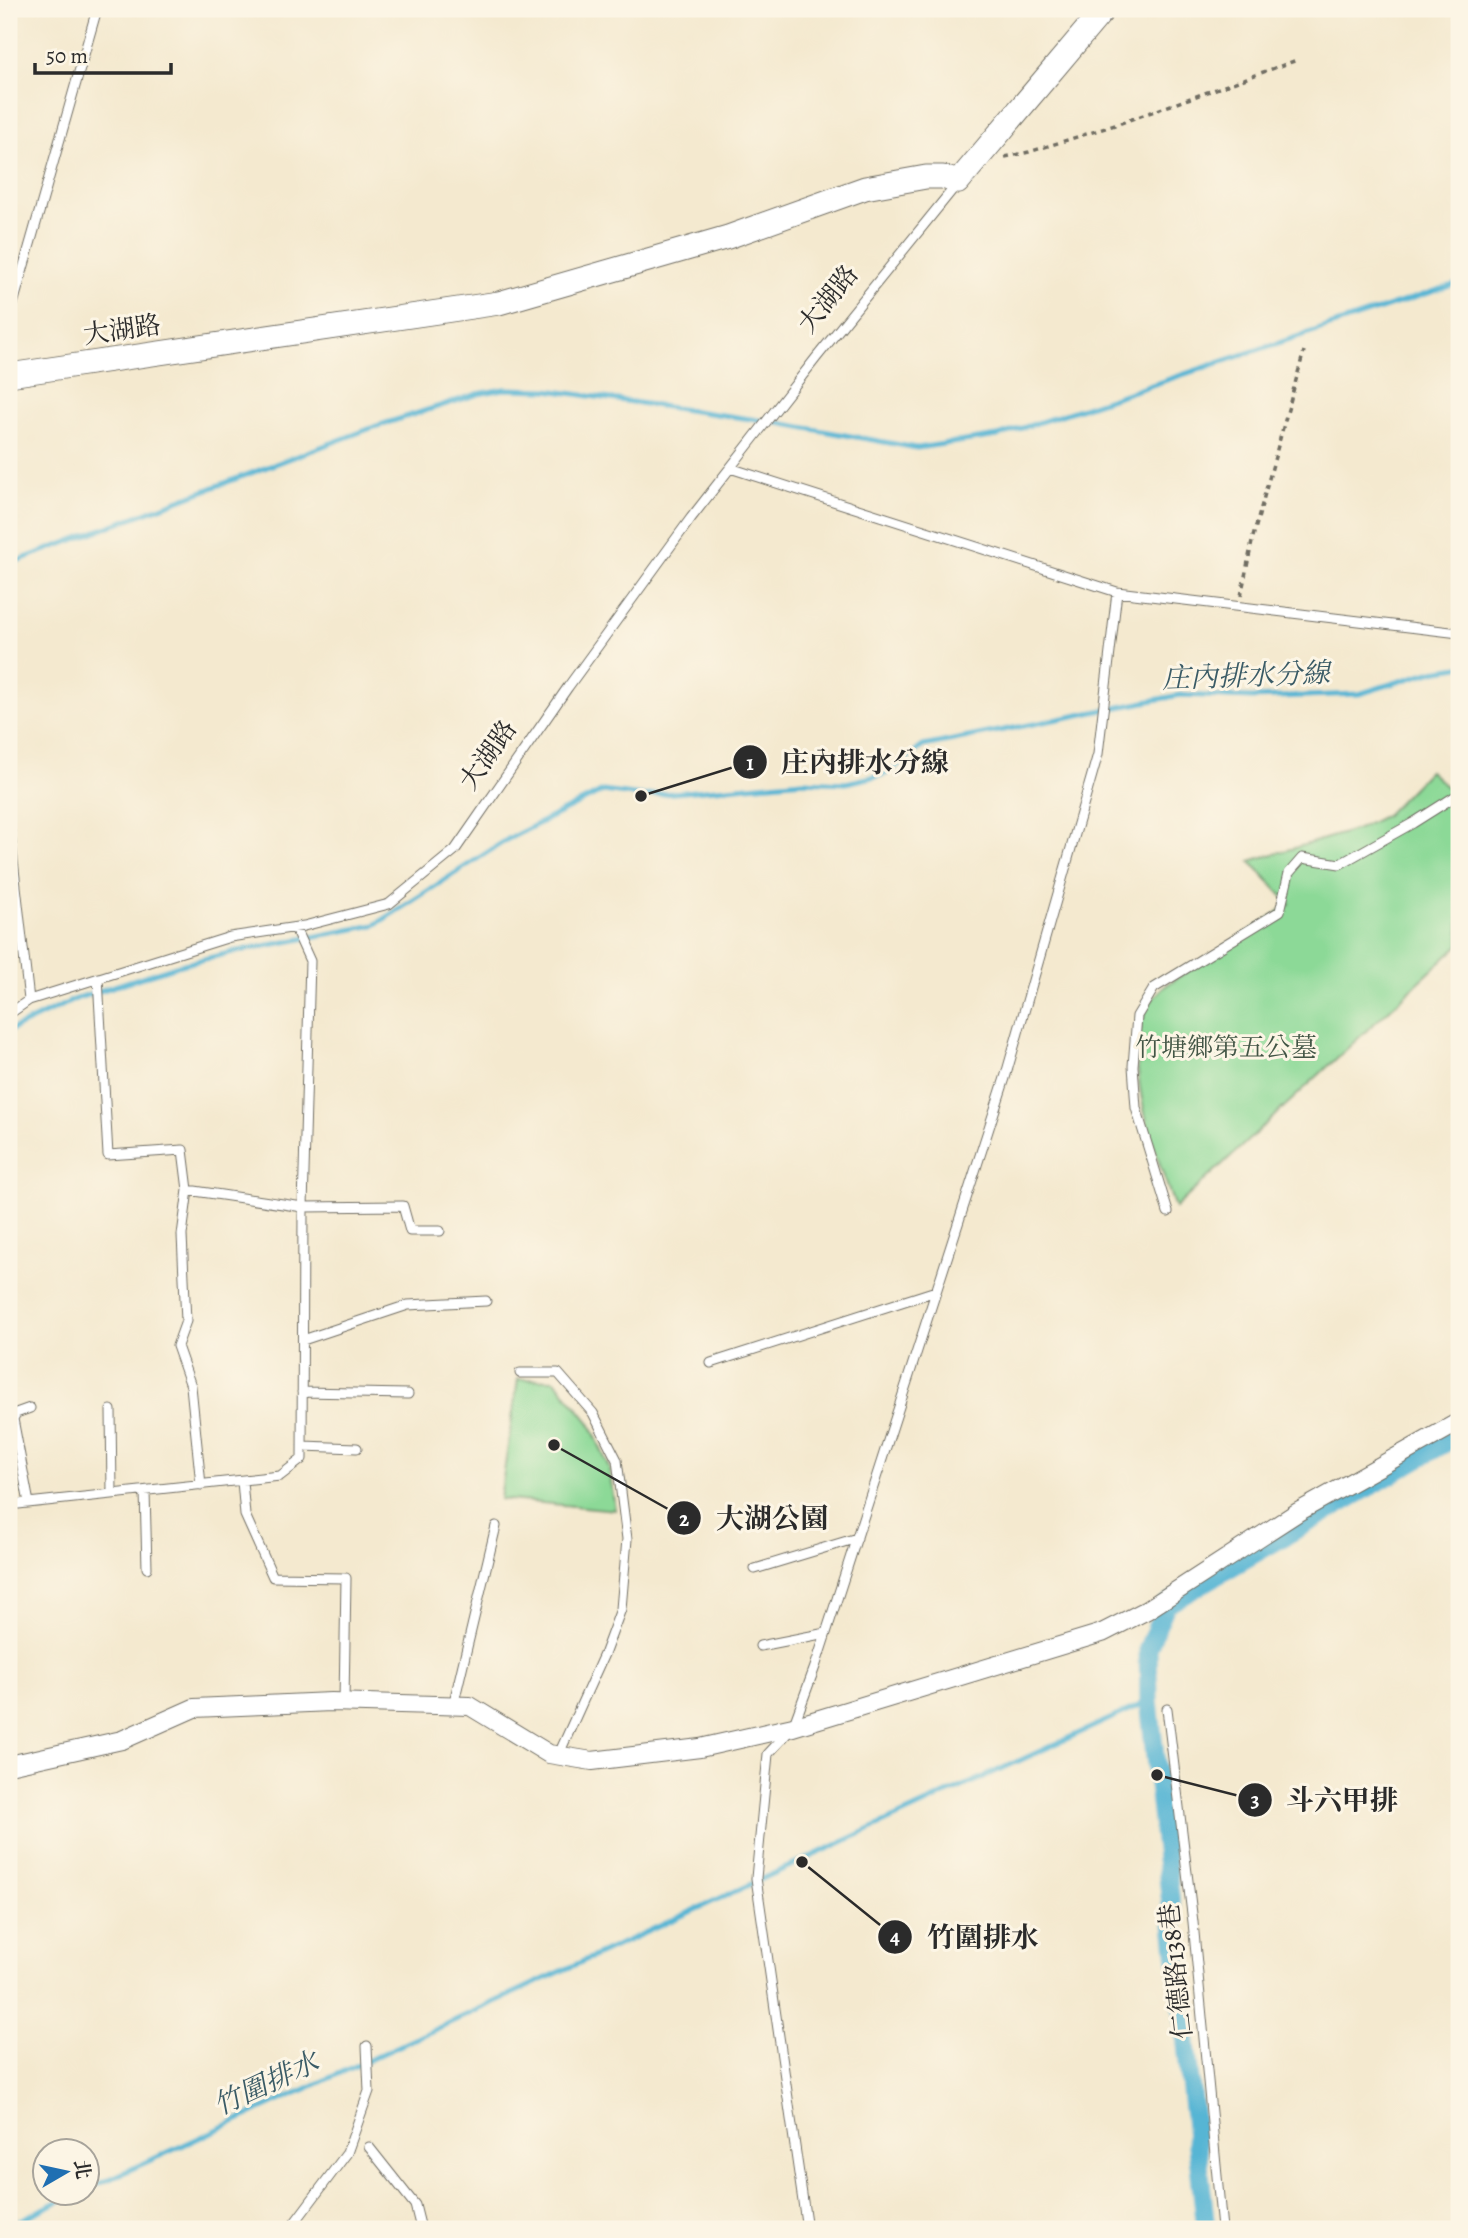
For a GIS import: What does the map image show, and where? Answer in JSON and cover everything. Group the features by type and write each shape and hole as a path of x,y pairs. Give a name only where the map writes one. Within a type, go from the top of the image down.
{"street":[{"path":"958,182 1104,9"},
{"name":"大湖路","path":"9,375 499,303 728,237 865,188 926,177 943,177 958,182"},
{"path":"9,1765 122,1740 194,1708 344,1702 470,1706 549,1754 592,1761 700,1748 793,1727 1102,1633 1147,1611 1298,1513 1459,1422"}],"lane":[{"path":"9,318 97,9"},
{"name":"大湖路","path":"9,1014 29,1000 230,937 295,928 389,904 455,850 568,687 730,468 958,182"},
{"path":"730,468 1116,592 1459,633"},
{"path":"807,2229 756,1878 768,1754 793,1727 826,1633 1005,1078 1098,754 1116,592"},
{"path":"1168,1213 1136,1108 1133,1066 1138,1016 1154,988 1280,911 1289,873 1302,858 1340,864 1459,794"},
{"path":"9,825 29,1000"},
{"path":"9,1506 279,1476 302,1459 303,1207 310,961 295,928"},
{"path":"98,978 108,1155 183,1150 188,1190 182,1236 186,1321 177,1346 191,1386 201,1485"},
{"path":"188,1190 303,1207 403,1206 410,1231 440,1231"},
{"path":"711,1363 936,1291"},
{"path":"303,1340 408,1305 486,1301"},
{"path":"520,1373 558,1373 593,1413 617,1460 627,1539 621,1609 605,1652 558,1756"},
{"path":"302,1392 408,1394"},
{"path":"29,1503 13,1419 16,1413 30,1408"},
{"path":"111,1410 112,1494"},
{"path":"303,1446 357,1448"},
{"path":"242,1480 245,1514 272,1577 346,1578 344,1702"},
{"path":"145,1491 146,1568"},
{"path":"453,1706 496,1527"},
{"path":"755,1569 857,1538"},
{"path":"760,1646 826,1633"},
{"name":"仁德路138巷","path":"1167,1709 1193,1922 1222,2229"},
{"path":"290,2229 347,2153 369,2091 367,2046"},
{"path":"369,2147 415,2205 421,2229"}],"path":[{"path":"975,162 1028,152 1067,140 1297,60"},
{"path":"1238,607 1253,537 1304,351"}],"green space":[{"name":"竹塘鄉第五公墓","path":"1429,771 1459,798 1459,945 1175,1208 1157,1157 1141,1096 1139,1037 1146,1011 1170,982 1290,904 1250,861 1358,829 1386,815"},
{"path":"518,1379 555,1380 590,1423 609,1468 615,1510 500,1499"}],"waterway":[{"path":"9,564 374,427 478,394 504,389 547,390 779,423 917,448 998,436 1459,283"},
{"name":"庄內排水分線","path":"9,1031 78,998 176,966 233,952 375,925 508,839 603,791 641,796 803,781 846,783 886,774 923,746 1180,695 1252,698 1359,694 1433,671 1459,667"},
{"path":"1206,2229 1149,1701 1148,1648 1166,1605 1459,1435"},
{"name":"竹圍排水","path":"102,2183 1149,1701"},
{"name":"竹圍排水","path":"9,2225 49,2206"}],"place":[{"name":"庄內排水分線","path":"641,796"},
{"name":"大湖公園","path":"554,1445"},
{"name":"斗六甲排","path":"1157,1775"},
{"name":"竹圍排水","path":"802,1862"}]}
